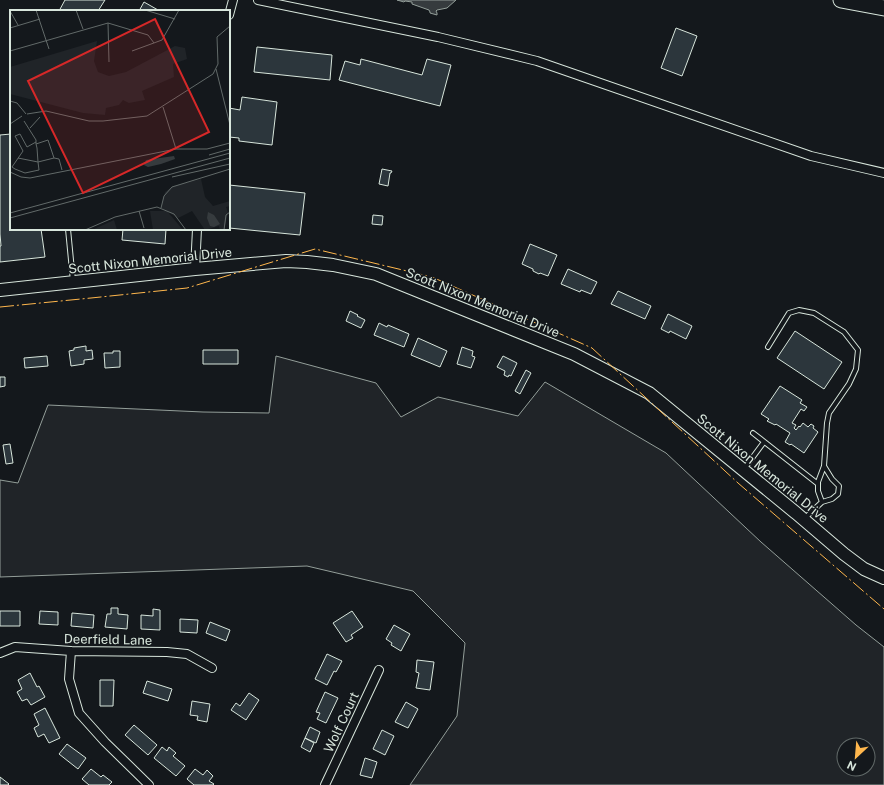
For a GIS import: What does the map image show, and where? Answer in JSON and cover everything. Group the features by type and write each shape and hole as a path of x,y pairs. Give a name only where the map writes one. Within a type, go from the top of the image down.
{"highway":[{"path":"841,0 884,8"}],"main road":[{"name":"Scott Nixon Memorial Drive","path":"0,290 194,269 286,261 333,265 376,274 574,354 649,394 744,470 864,570 884,578"}],"street":[{"path":"230,11 233,0"},
{"path":"258,0 438,37 537,61 811,156 884,173"},
{"path":"194,269 197,230"},
{"name":"Deerfield Lane","path":"0,653 15,647 71,652 120,651 174,653 187,654 212,668"},
{"path":"71,652 69,679 79,713 149,785"},
{"name":"Wolf Court","path":"325,785 379,670"}],"lane":[{"path":"68,230 73,282"},
{"path":"768,347 789,313 798,310 814,313 844,332 858,350 856,369 849,384 829,413 824,466 818,484 818,491 822,502"},
{"path":"753,433 818,484"},
{"path":"744,470 764,442"},
{"path":"804,520 822,502 832,499 838,494 839,486 824,466"}],"shaded area":[{"path":"397,0 456,0 447,8 437,10 437,15 430,13 429,10 412,4 412,2"},
{"path":"276,356 376,383 401,417 438,397 518,416 545,382 666,453 761,542 856,625 884,647 884,785 410,785 457,716 465,643 413,591 307,566 0,577 0,480 18,483 48,405 203,412 269,413"}],"building":[{"path":"65,0 105,0 99,10 60,10"},
{"path":"144,2 158,10 140,10"},
{"path":"676,28 697,36 682,76 661,68"},
{"path":"257,47 332,55 330,80 254,72"},
{"path":"361,59 422,75 427,59 451,65 440,106 339,80 345,61 360,65"},
{"path":"242,97 277,102 272,145 239,141 239,138 230,137 230,108 240,110"},
{"path":"10,134 10,230 41,230 45,257 0,262 0,135"},
{"path":"382,169 392,171 390,173 388,186 379,184"},
{"path":"230,185 305,193 300,235 230,228"},
{"path":"373,215 383,216 382,225 372,224"},
{"path":"123,230 166,230 165,244 122,240"},
{"path":"530,244 557,255 548,276 539,274 533,271 533,269 522,264"},
{"path":"568,269 597,282 591,294 581,290 580,292 561,284"},
{"path":"618,291 651,306 645,319 611,304"},
{"path":"350,311 365,320 361,328 346,321"},
{"path":"668,314 692,326 686,339 670,331 669,333 661,329"},
{"path":"379,323 387,327 388,325 409,334 404,347 374,335"},
{"path":"795,331 842,362 824,389 777,358"},
{"path":"418,338 447,351 440,367 411,355"},
{"path":"86,346 86,351 92,350 93,359 84,360 84,364 71,366 69,351 74,350 74,348"},
{"path":"462,347 473,351 472,356 475,357 471,368 457,364"},
{"path":"203,350 238,350 238,364 203,364"},
{"path":"113,351 120,351 120,367 105,368 104,353 113,353"},
{"path":"47,356 48,366 25,368 24,358"},
{"path":"503,356 517,363 511,376 509,375 508,377 504,375 505,371 497,367"},
{"path":"526,370 531,373 520,394 515,391"},
{"path":"0,377 5,377 5,386 0,387"},
{"path":"780,386 802,400 800,403 807,407 804,411 801,409 792,423 796,425 794,428 796,430 803,423 808,427 811,424 818,432 804,453 791,444 790,445 785,442 790,433 776,424 775,425 767,421 769,419 761,414"},
{"path":"10,444 13,463 6,464 3,445"},
{"path":"111,608 118,608 118,614 128,615 127,629 105,627 107,614 111,614"},
{"path":"153,609 160,610 160,630 141,629 141,615 153,616"},
{"path":"0,611 20,611 20,626 0,626"},
{"path":"40,611 58,612 58,625 39,624"},
{"path":"352,611 363,627 351,635 353,638 346,642 333,623"},
{"path":"72,613 94,615 93,628 71,626"},
{"path":"180,619 198,620 197,633 180,632"},
{"path":"210,622 230,630 226,641 206,633"},
{"path":"394,625 410,634 401,651 391,645 392,643 386,639"},
{"path":"327,654 342,661 336,672 334,671 327,685 315,679"},
{"path":"417,660 434,662 430,690 416,688 419,673 416,672"},
{"path":"30,673 37,687 39,686 45,697 31,705 27,699 22,701 17,692 22,689 18,680"},
{"path":"100,680 114,680 113,706 100,706"},
{"path":"147,681 172,689 168,701 143,693"},
{"path":"325,692 338,698 326,723 317,719 320,713 316,712"},
{"path":"249,693 259,700 246,720 231,710 236,703 240,706"},
{"path":"192,701 210,704 207,722 197,720 198,716 190,715"},
{"path":"406,702 418,709 408,728 395,722"},
{"path":"45,708 60,738 49,743 44,734 38,737 34,728 39,725 34,714"},
{"path":"134,725 157,745 148,755 125,735"},
{"path":"310,727 320,732 316,743 305,738"},
{"path":"382,730 394,736 385,755 373,749"},
{"path":"305,738 314,743 310,752 301,747"},
{"path":"67,744 86,758 78,769 59,754"},
{"path":"162,747 167,751 169,747 176,753 173,756 185,766 176,776 154,758"},
{"path":"365,758 377,762 372,778 360,775"},
{"path":"91,769 101,777 103,775 112,782 109,785 89,785 82,779"},
{"path":"195,769 203,775 207,770 213,776 209,781 214,784 194,785 187,779"},
{"path":"0,777 9,784 0,785"}],"power":[{"path":"0,307 187,288 315,249 432,277 592,348 738,483 884,609"}]}
